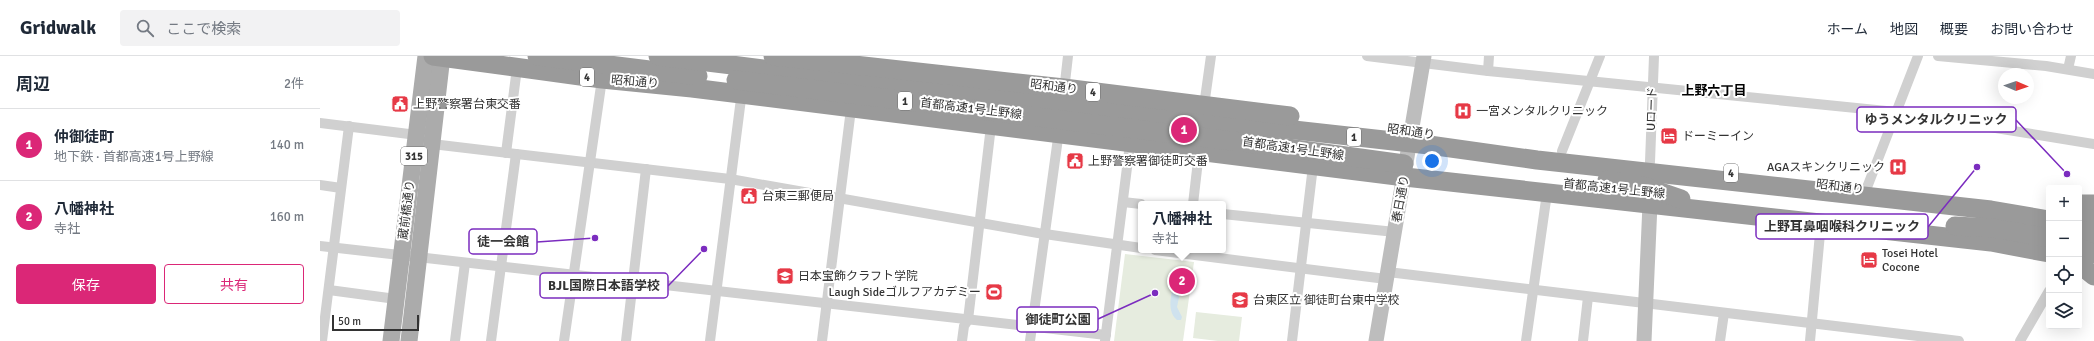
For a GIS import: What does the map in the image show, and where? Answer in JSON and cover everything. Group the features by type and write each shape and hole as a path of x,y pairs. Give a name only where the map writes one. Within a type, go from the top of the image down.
{"highway":[{"name":"昭和通り","path":"435,56 602,80 741,94 1130,144 1405,177 1991,242 2046,252"},
{"name":"首都高速1号上野線","path":"537,56 1273,146 1442,169 1787,208 1993,228 2046,237"},
{"name":"首都高速1号上野線","path":"658,56 936,90 1429,145 1537,160 1991,210 2046,219"},
{"name":"昭和通り","path":"773,56 857,61 1866,190 2046,212"},
{"path":"746,61 762,86 827,94 844,108"},
{"path":"1273,146 1321,147 1469,162 1613,180 1642,186 1717,211"},
{"path":"1537,160 1662,184 1924,215 1970,219"},
{"path":"2082,204 2094,204"},
{"path":"2021,208 2046,206"},
{"path":"2082,217 2094,220"},
{"path":"2082,230 2094,235"},
{"path":"2082,248 2094,254"},
{"path":"2082,266 2094,276"}],"main road":[{"name":"蔵前橋通り","path":"391,341 417,135 435,56"},
{"name":"蔵前橋通り","path":"409,341 432,144 435,56"},
{"name":"春日通り","path":"1376,341 1424,60"},
{"path":"1644,341 1644,303 1650,204"}],"street":[{"path":"1030,341 1068,56"},
{"path":"1204,106 1212,56"},
{"path":"1367,56 1424,60 1439,66 1488,72 1896,112 2094,144"},
{"path":"1488,72 1489,56"},
{"path":"1562,151 1588,82 1600,56"},
{"name":"Uロード","path":"1650,162 1654,56"},
{"path":"1866,190 1918,56"},
{"path":"1938,56 2068,69 2094,74"},
{"path":"2068,69 2071,56"},
{"path":"710,341 746,61"},
{"path":"492,341 502,267 517,68"},
{"path":"564,341 602,80"},
{"path":"822,341 840,198 844,108"},
{"path":"320,123 417,135"},
{"path":"322,341 322,321 329,290 335,248 348,126"},
{"path":"962,341 964,326 968,320 991,126"},
{"path":"432,144 730,179 1045,234 1138,248"},
{"path":"320,246 1032,327 1105,338 1130,144"},
{"path":"1193,201 1199,152"},
{"path":"1292,341 1313,166"},
{"path":"626,341 646,169"},
{"path":"320,185 341,188"},
{"path":"1526,341 1547,192"},
{"path":"1123,202 1138,204"},
{"path":"1226,214 1395,232"},
{"path":"1810,341 1822,223"},
{"path":"1195,253 1301,269 1588,296 1959,341"},
{"path":"455,341 465,263"},
{"path":"329,290 396,299"},
{"path":"2020,341 2048,293"},
{"path":"1583,341 1588,296"},
{"path":"1720,341 1724,313"}],"shaded area":[{"path":"1125,254 1194,262 1183,341 1114,341"},
{"path":"1196,312 1242,317 1239,341 1218,341 1193,338"}],"water":[{"path":"1176,273 1178,273 1176,288 1180,293 1177,307 1182,317 1181,320 1177,320 1173,315 1170,304"}],"place":[{"name":"上野警察署台東交番","path":"400,104"},
{"name":"一宮メンタルクリニック","path":"1463,111"},
{"name":"仲御徒町","path":"1184,130"},
{"name":"ドーミーイン","path":"1669,136"},
{"name":"上野警察署御徒町交番","path":"1075,161"},
{"name":"AGAスキンクリニック","path":"1898,167"},
{"name":"上野耳鼻咽喉科クリニック","path":"1977,167"},
{"name":"ゆうメンタルクリニック","path":"2067,174"},
{"name":"台東三郵便局","path":"749,196"},
{"name":"徒一会館","path":"595,238"},
{"name":"BJL国際日本語学校","path":"704,249"},
{"name":"Tosei Hotel Cocone","path":"1869,260"},
{"name":"日本宝飾クラフト学院","path":"785,276"},
{"name":"八幡神社","path":"1182,281"},
{"name":"Laugh Sideゴルフアカデミー","path":"994,292"},
{"name":"御徒町公園","path":"1155,293"},
{"name":"台東区立 御徒町台東中学校","path":"1240,300"}],"district":[{"name":"上野六丁目","path":"1714,91"}]}
